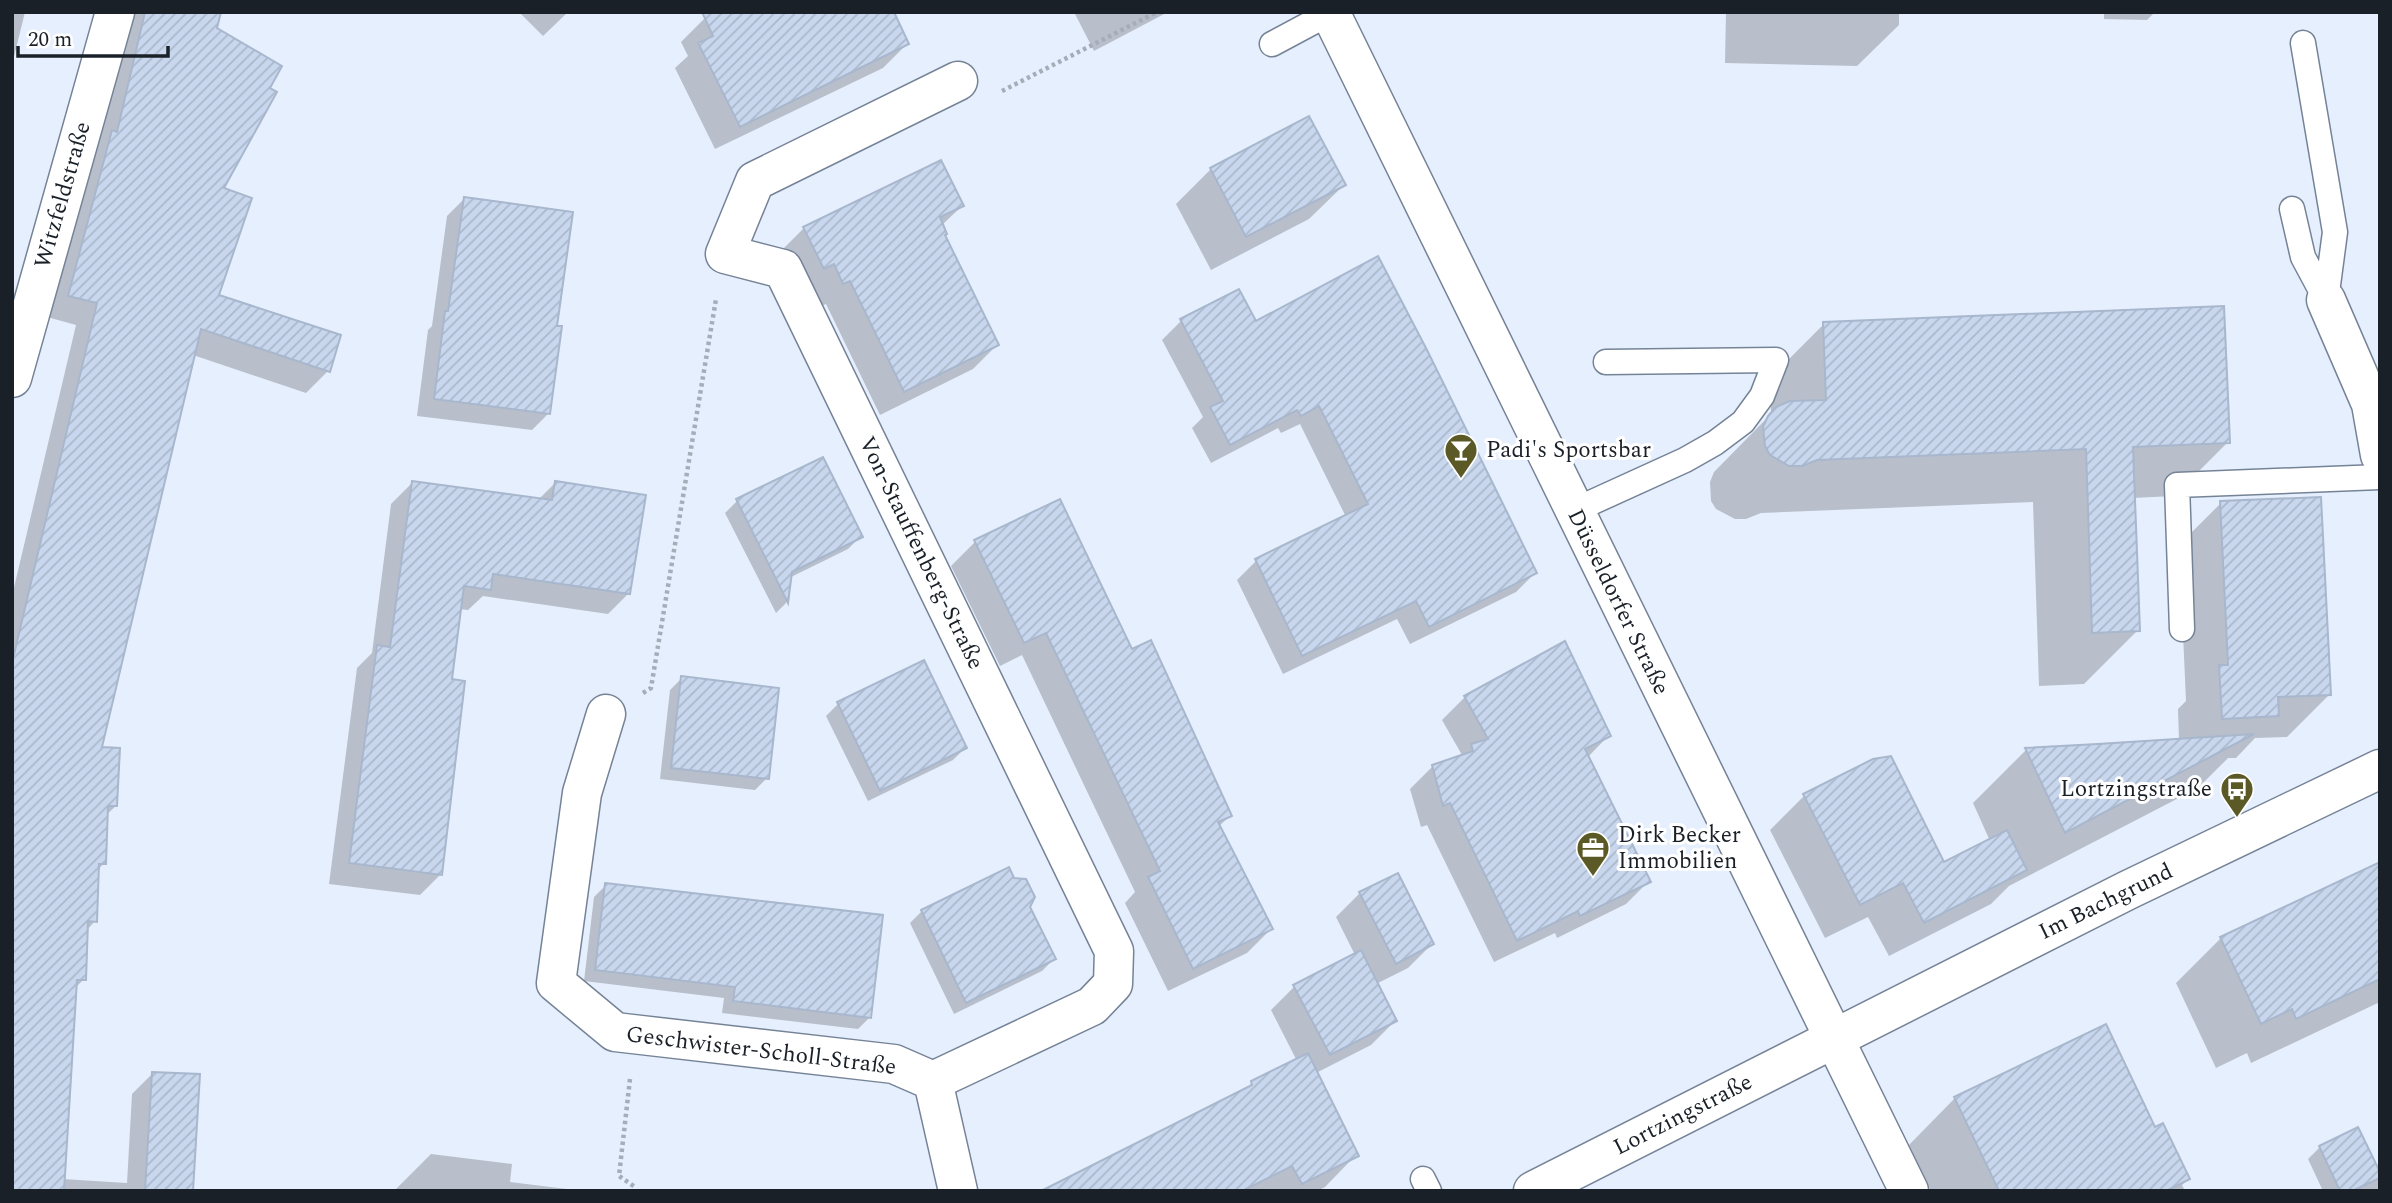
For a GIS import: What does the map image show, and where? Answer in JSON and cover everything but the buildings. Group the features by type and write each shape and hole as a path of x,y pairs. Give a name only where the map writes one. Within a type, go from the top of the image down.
{"street":[{"name":"Witzfeldstraße","path":"12,376 114,12"},
{"name":"Düsseldorfer Straße","path":"1330,13 1909,1191"},
{"path":"725,254 755,181 958,81"},
{"name":"Von-Stauffenberg-Straße","path":"725,254 783,269 1114,951 1113,984 1092,1006 933,1081"},
{"path":"2326,300 2371,404 2380,455"},
{"name":"Geschwister-Scholl-Straße","path":"606,714 582,793 556,984 615,1032 894,1064 933,1081"},
{"name":"Im Bachgrund","path":"1833,1039 2128,890 2380,769"},
{"name":"Lortzingstraße","path":"1532,1191 1833,1039"},
{"path":"933,1081 958,1191"}],"lane":[{"path":"1272,44 1330,13"},
{"path":"2303,43 2335,232 2326,300"},
{"path":"2292,209 2302,257 2326,300"},
{"path":"1573,511 1685,460 1715,443 1743,422 1762,396 1776,360 1606,362"},
{"path":"2182,629 2177,485 2380,477"}],"path":[{"path":"958,81 975,105 1157,12"},
{"path":"606,714 651,688 725,254"},
{"path":"635,1035 619,1176 635,1187 635,1191"}],"place":[{"name":"Padi's Sportsbar","path":"1461,480"},
{"name":"Lortzingstraße","path":"2237,819"},
{"name":"Dirk Becker Immobilien","path":"1593,878"}]}
